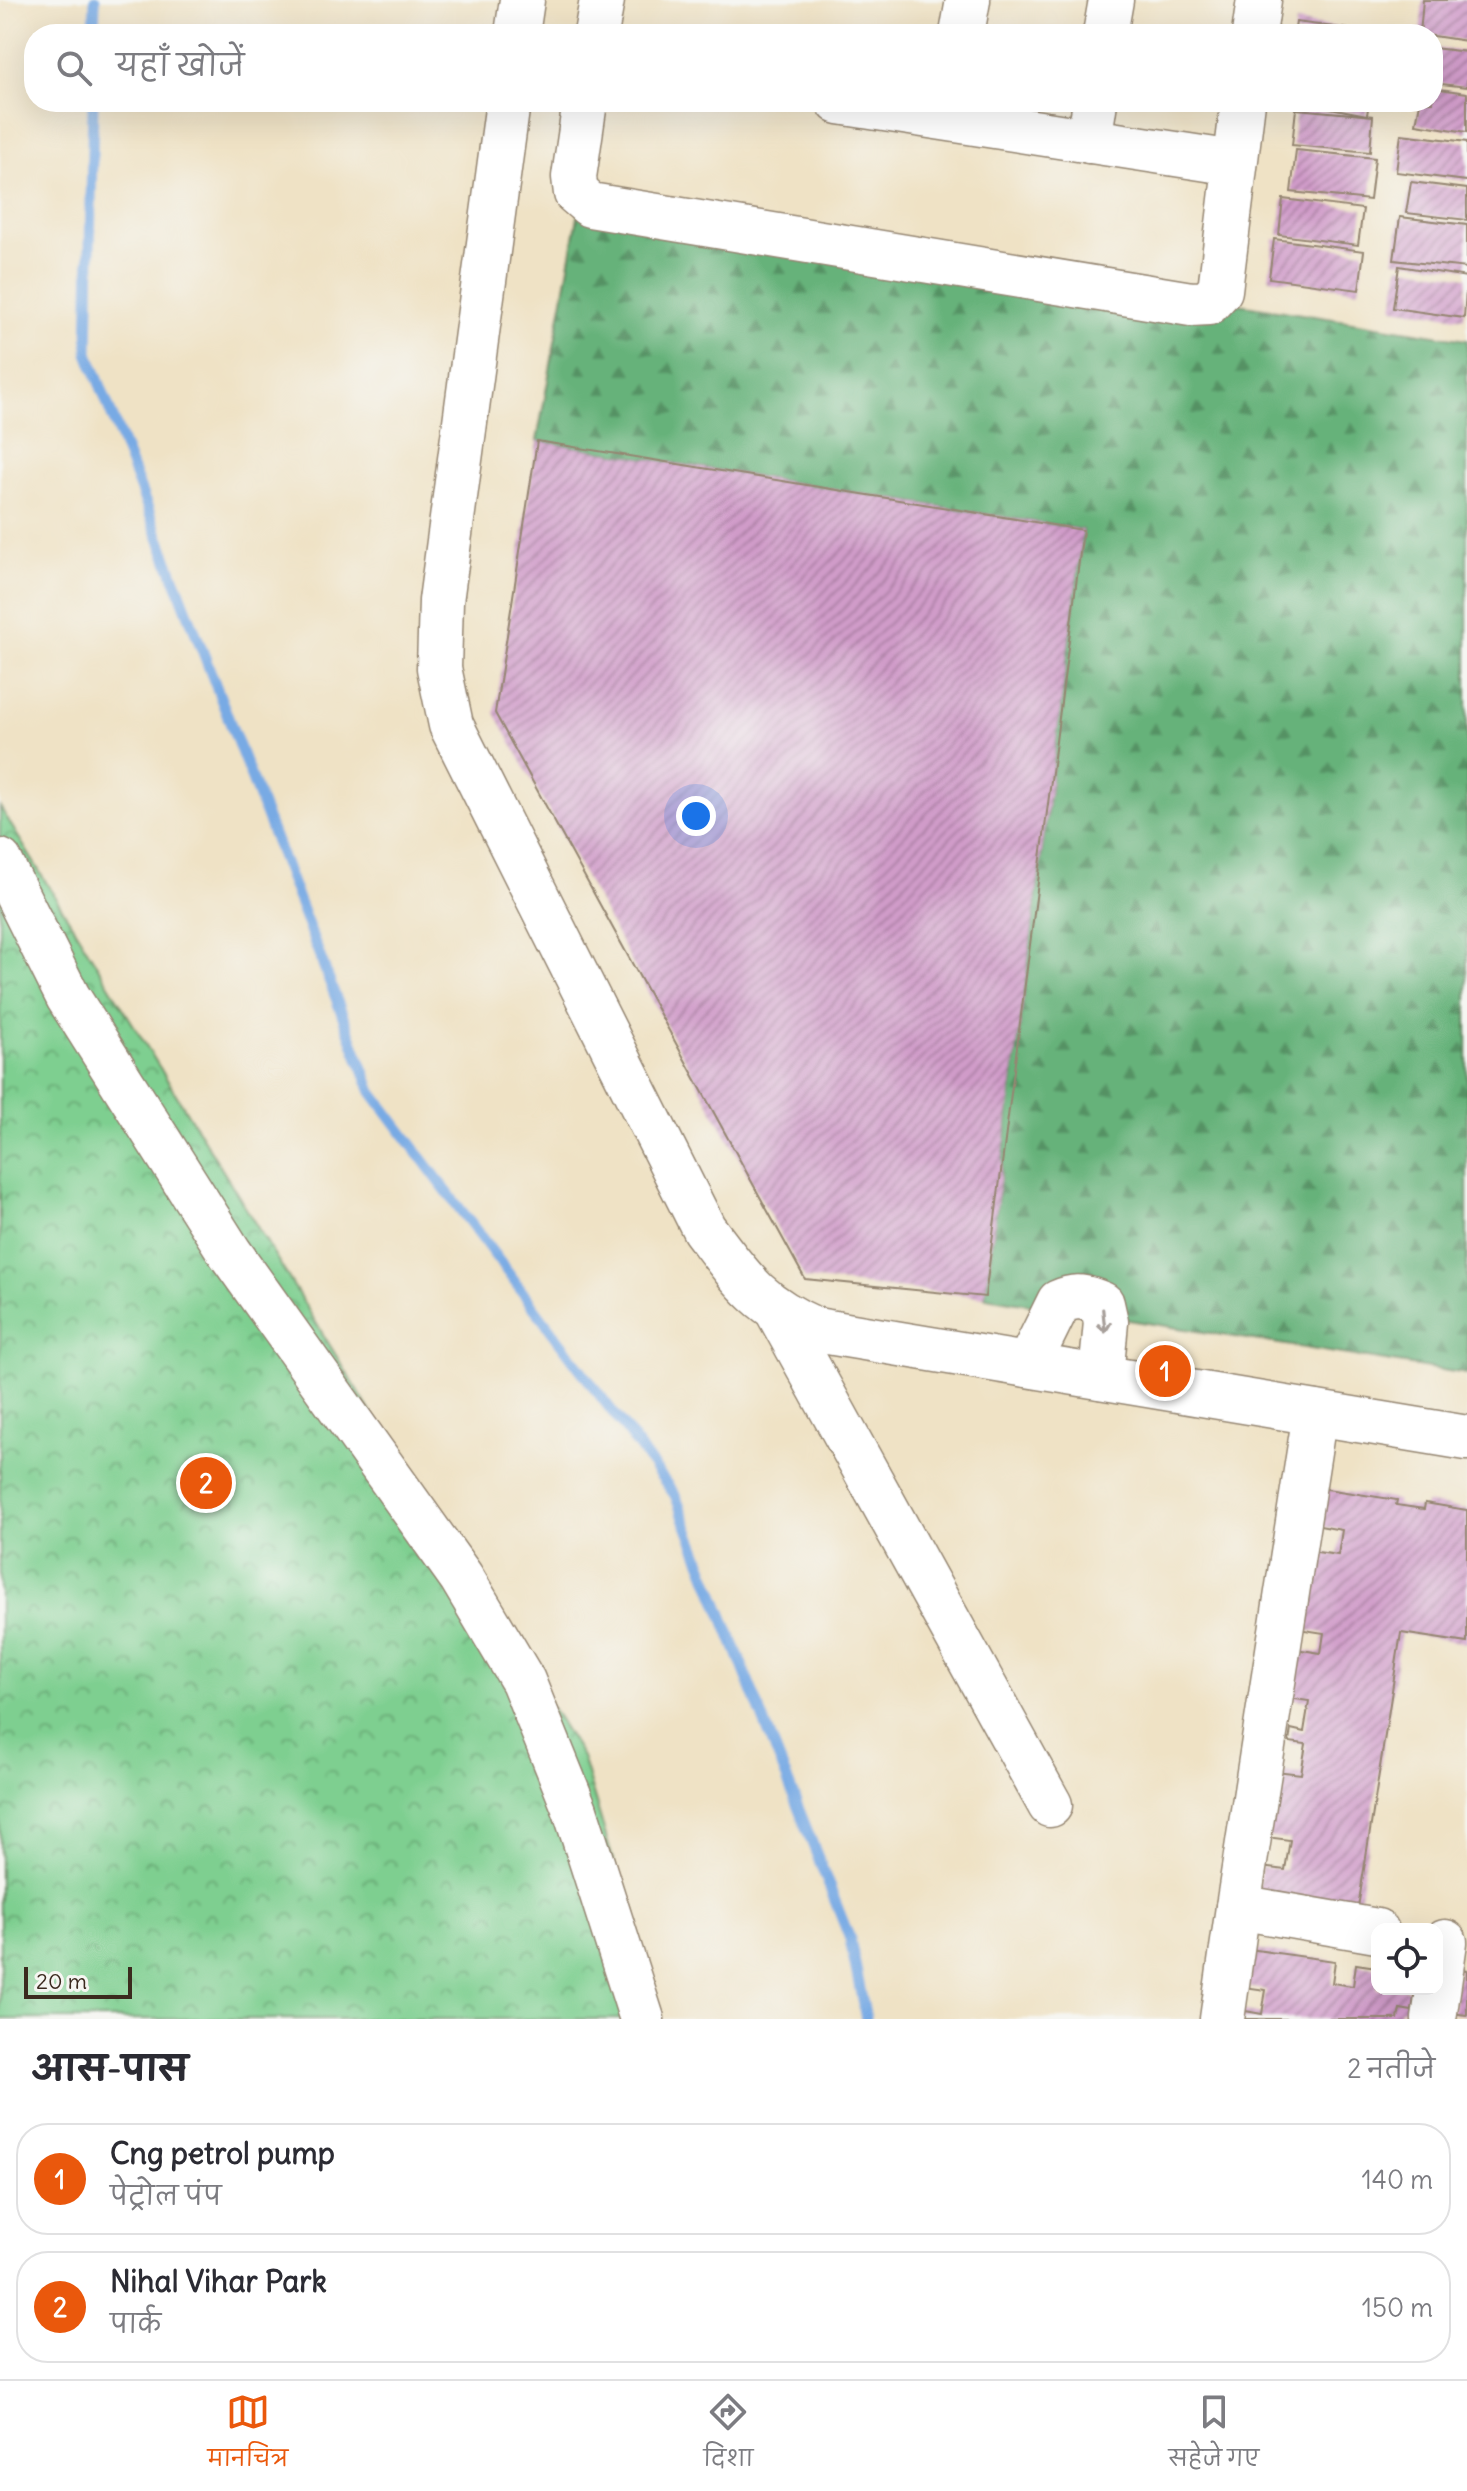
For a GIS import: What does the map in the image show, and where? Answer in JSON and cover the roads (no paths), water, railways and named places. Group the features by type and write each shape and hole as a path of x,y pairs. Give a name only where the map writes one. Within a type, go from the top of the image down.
{"street":[{"path":"518,24 522,0"},
{"path":"598,24 602,0"},
{"path":"964,24 968,0"},
{"path":"1107,24 1111,0"},
{"path":"1255,24 1259,0"},
{"path":"507,112 441,601 439,668 451,725 704,1229 745,1284 779,1314 816,1330 1467,1438"},
{"path":"584,112 574,177 576,193 590,205 1191,304 1208,303 1220,290 1242,112"},
{"path":"975,112 1092,121 1234,163"},
{"path":"0,861 68,997 230,1253 461,1577 523,1681 575,1810 642,2019"},
{"path":"1028,1365 1059,1302 1073,1296 1088,1297 1102,1304 1106,1322 1101,1377"},
{"path":"779,1314 1050,1805"},
{"path":"1222,2019 1315,1413"},
{"path":"1238,1907 1371,1930"},
{"path":"1434,2019 1450,1943"}],"waterway":[{"path":"94,24 95,0"},
{"path":"93,112 88,353 372,1092 675,1495 850,1939 866,2019"}],"place":[{"name":"Cng petrol pump","path":"1165,1371"},
{"name":"Nihal Vihar Park","path":"206,1483"}]}
